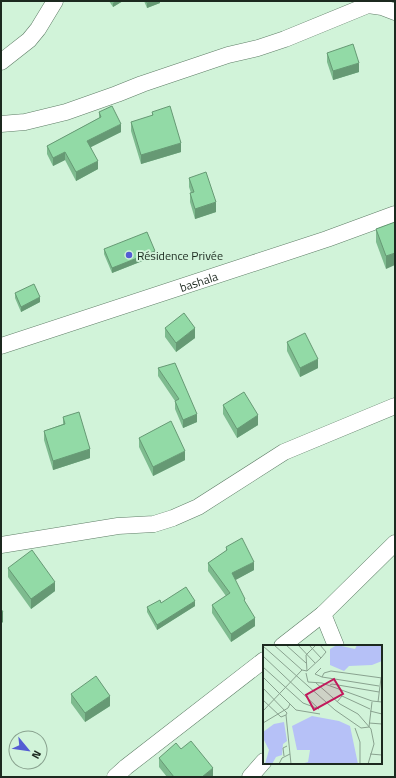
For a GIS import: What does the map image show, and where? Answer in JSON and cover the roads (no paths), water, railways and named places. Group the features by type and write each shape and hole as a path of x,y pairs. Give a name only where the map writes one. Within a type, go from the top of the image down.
{"street":[{"path":"1,62 29,40 38,29 55,1"},
{"path":"1,124 25,122 66,112 228,55 258,48 285,39 368,5 382,7 395,12"},
{"name":"bashala","path":"1,346 327,239 395,214"},
{"path":"1,546 118,526 154,524 174,518 198,507 284,452 395,406"},
{"path":"283,645 323,614 395,543"},
{"path":"323,614 336,645"},
{"path":"116,777 126,767 263,661"},
{"path":"250,777 263,762"}],"place":[{"name":"Résidence Privée","path":"129,255"}]}
